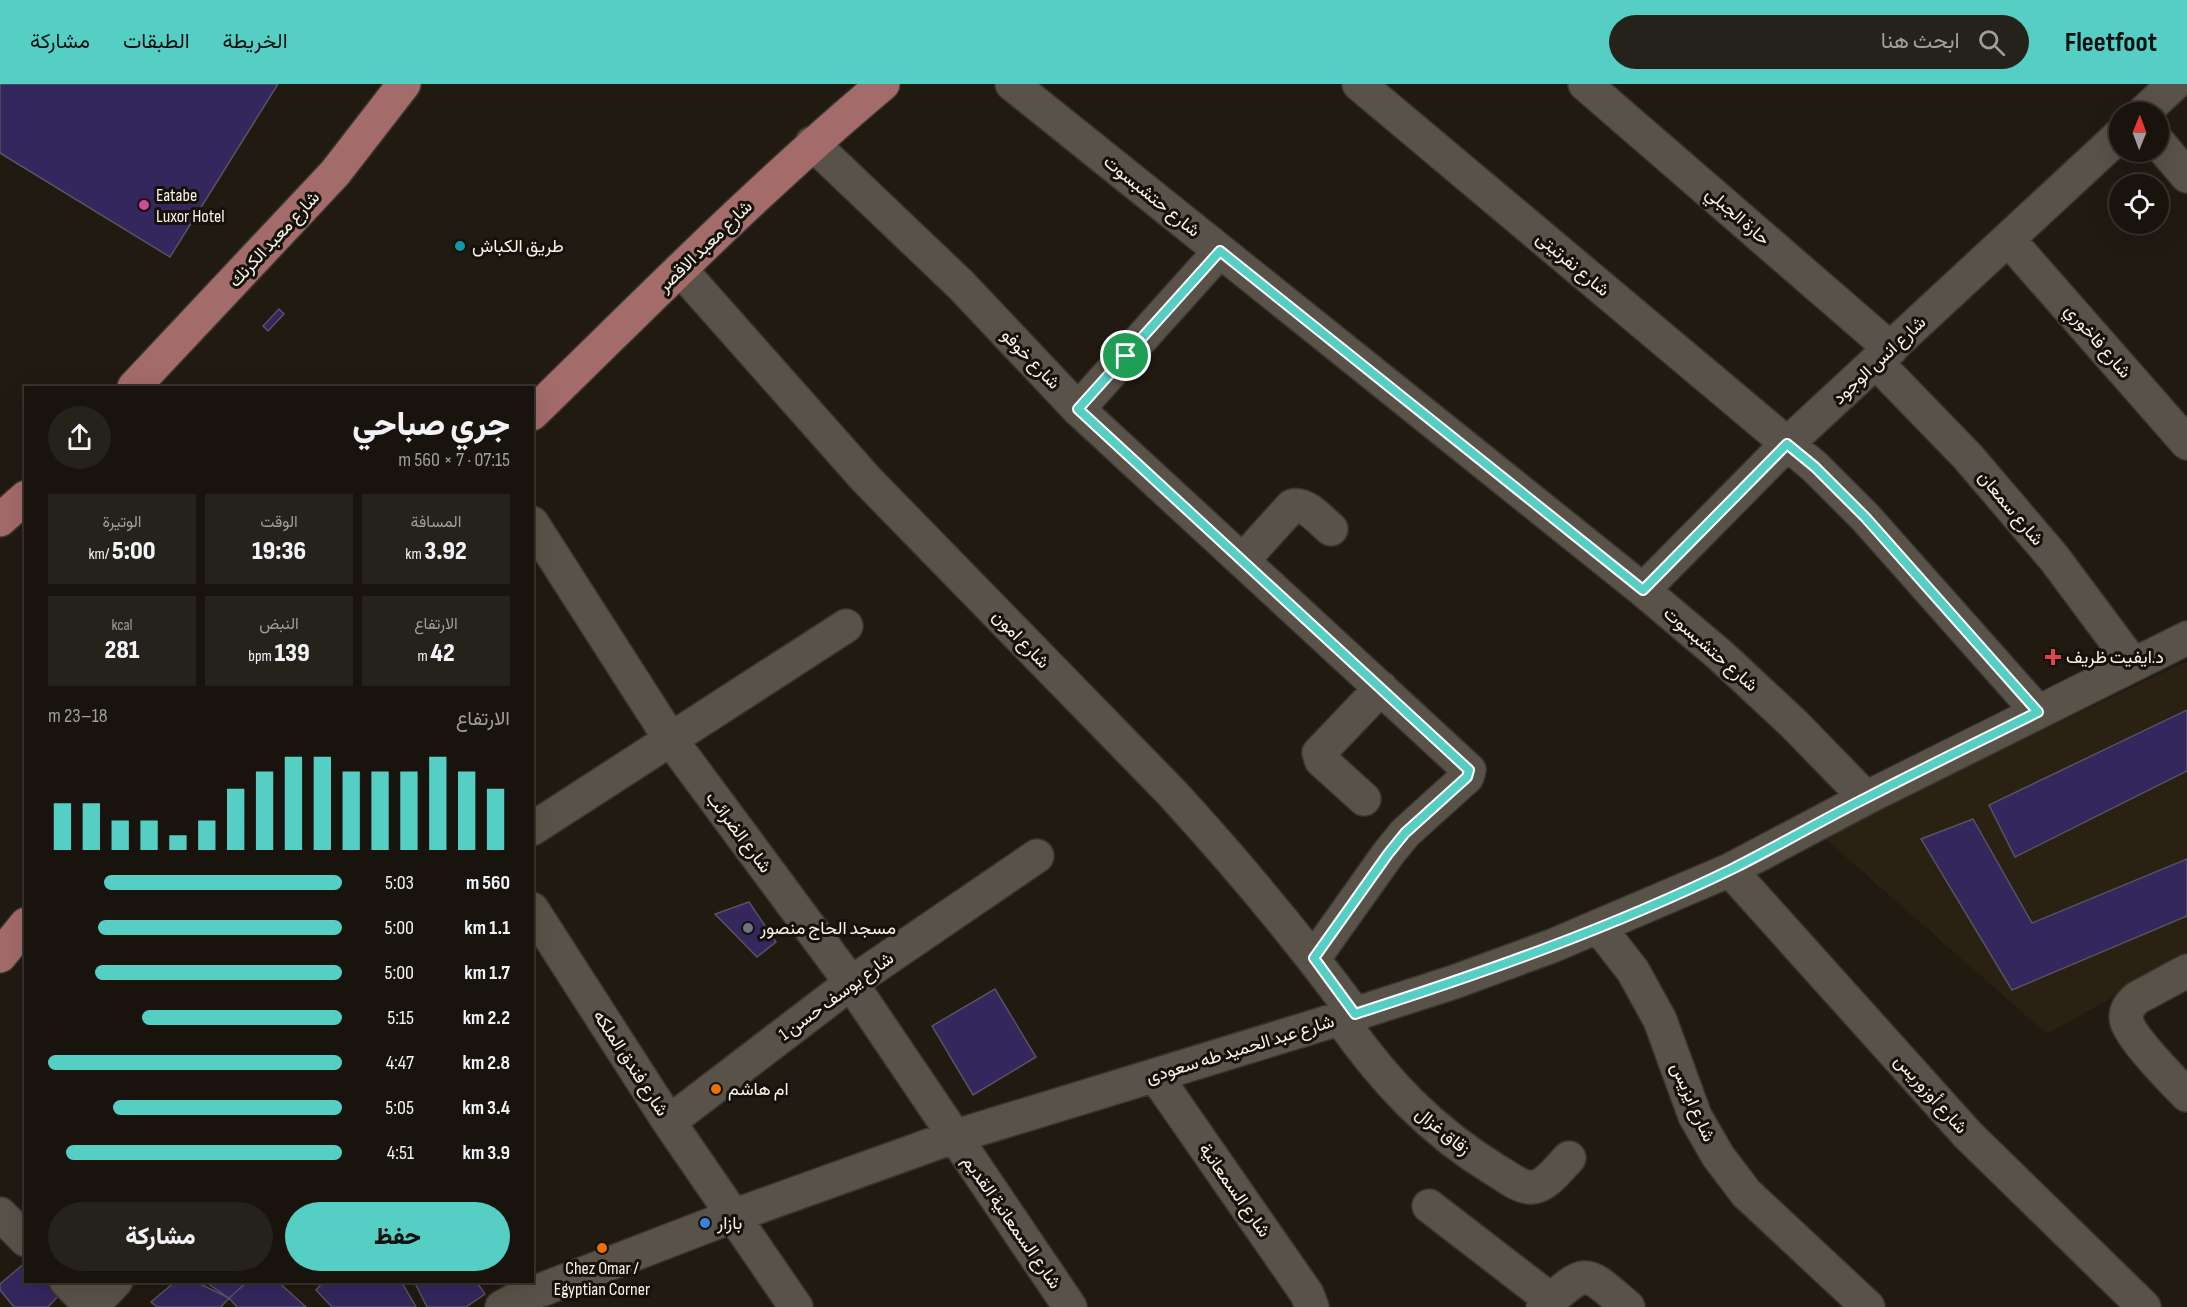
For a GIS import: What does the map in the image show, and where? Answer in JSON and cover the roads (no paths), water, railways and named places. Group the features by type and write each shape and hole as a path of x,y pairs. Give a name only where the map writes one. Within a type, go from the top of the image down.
{"main road":[{"name":"شارع معبد الكرنك","path":"135,386 335,173 405,84"},
{"name":"شارع معبد الاقصر","path":"534,412 812,143 883,84"},
{"path":"0,520 24,499"},
{"path":"0,956 24,926"}],"street":[{"name":"شارع حتشبسوت","path":"1012,84 1643,590 1720,655 1794,724 1866,798"},
{"name":"شارع نفرتيتى","path":"1359,84 1815,467 1866,518 2038,712"},
{"name":"حارة الجبلي","path":"1585,84 1883,356"},
{"name":"شارع خوفو","path":"812,143 962,285 1078,409 1467,767 1469,774 1405,833 1388,854 1314,958"},
{"name":"شارع انس الوجود","path":"1643,590 1787,444 2109,145"},
{"path":"2169,155 2187,176"},
{"name":"شارع فاخوري","path":"2008,239 2187,443"},
{"path":"1078,409 1220,251"},
{"name":"شارع امون","path":"680,269 866,479 1214,839 1314,958 1348,1016"},
{"name":"شارع سمعان","path":"1883,356 2054,558 2133,664"},
{"path":"1243,560 1296,504 1304,507 1331,529"},
{"name":"شارع الضرائب","path":"534,526 671,740 851,983 953,1137"},
{"path":"534,828 846,626"},
{"name":"شارع عبد الحميد طه سعودى","path":"510,1299 953,1137 1348,1016 1476,974 1552,946 1730,870 1866,798 2187,638"},
{"path":"1364,799 1321,760 1319,753 1381,688"},
{"name":"شارع يوسف حسن 1","path":"669,1122 851,983 1037,856"},
{"name":"شارع أوزوريس","path":"1730,870 1968,1136 2144,1307"},
{"name":"شارع فندق الملكه","path":"534,912 669,1122 796,1307"},
{"name":"شارع ايزيس","path":"1598,926 1633,971 1660,1020 1695,1116 1718,1156 1746,1193 1868,1307"},
{"path":"2187,971 2137,998 2126,1012 2131,1030 2187,1095"},
{"name":"زقاق غزال","path":"1348,1016 1368,1058 1400,1095 1476,1158 1518,1183 1527,1187 1536,1187 1544,1183 1569,1158"},
{"name":"شارع السمعانية","path":"1155,1075 1307,1294 1312,1307"},
{"name":"شارع السمعانية القديم","path":"953,1137 1071,1307"},
{"path":"1429,1206 1547,1303 1574,1279 1585,1276 1597,1281 1628,1307"},
{"path":"0,1214 24,1238"},
{"path":"68,1283 91,1307 114,1283"}],"place":[{"name":"Eatabe Luxor Hotel","path":"144,205"},
{"name":"طريق الكباش","path":"460,246"},
{"name":"د.ايفيت ظريف","path":"2053,657"},
{"name":"مسجد الحاج منصور","path":"748,928"},
{"name":"ام هاشم","path":"716,1089"},
{"name":"بازار","path":"705,1223"},
{"name":"Chez Omar / Egyptian Corner","path":"602,1248"}]}
